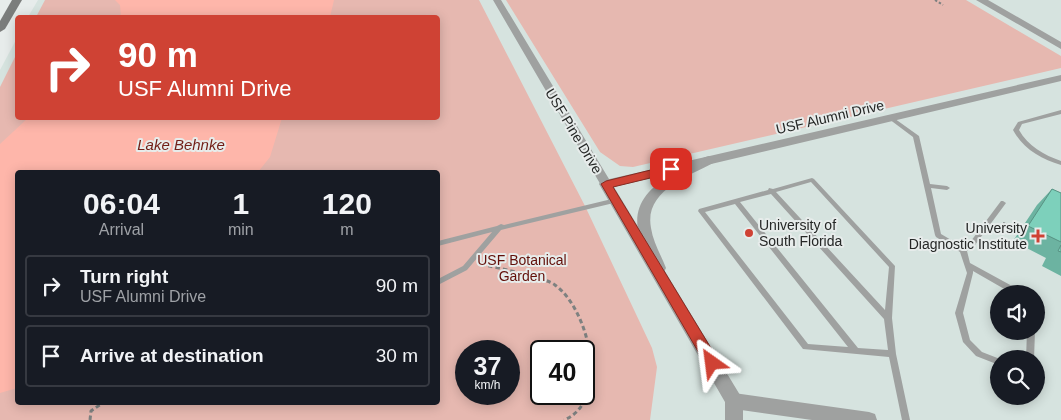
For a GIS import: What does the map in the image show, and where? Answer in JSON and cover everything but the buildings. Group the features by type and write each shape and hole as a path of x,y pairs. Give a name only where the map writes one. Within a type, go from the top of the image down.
{"main road":[{"path":"0,28 17,0"}],"street":[{"name":"USF Pine Drive","path":"497,0 734,401"},
{"path":"981,0 1061,46"},
{"name":"USF Alumni Drive","path":"606,184 1061,78"},
{"path":"665,284 644,227 644,211 650,197 659,188 709,160"},
{"path":"734,420 734,401 869,420"}],"lane":[{"path":"1061,112 1020,123 1016,130 1018,136 1031,148 1061,163"},
{"path":"891,118 916,136 938,236 963,250 970,273 959,313 968,342 978,354 990,359"},
{"path":"892,354 806,347 701,211 812,180 892,266 888,318 892,354 906,420"},
{"path":"928,186 947,188"},
{"path":"771,190 888,318"},
{"path":"440,242 616,200"},
{"path":"736,201 855,350"},
{"path":"963,250 973,243 1003,204"},
{"path":"440,281 464,268 468,261 502,226"},
{"path":"968,265 1004,285"}],"path":[{"path":"935,0 943,4"},
{"path":"816,118 844,112"},
{"path":"1002,223 1019,232"},
{"path":"468,261 553,283 567,295 581,320 584,343 592,366 584,402 576,415 564,420"},
{"path":"90,420 92,412 100,405"}],"shaded area":[{"name":"University of South Florida","path":"38,0 1061,0 1061,420 0,420 0,70 15,42 15,120 440,120 440,15 29,15"}],"green space":[{"name":"USF Botanical Garden","path":"45,0 479,0 585,206 652,348 657,367 650,420 0,420 0,87 15,57 15,120 440,120 440,15 37,15"},
{"path":"506,0 966,0 1061,56 1061,68 633,167 620,166 600,152"}],"water":[{"path":"115,0 334,0 330,15 121,15 120,5"},
{"name":"Lake Behnke","path":"26,120 281,120 270,157 260,170 15,170 15,389 0,393 0,144"}],"place":[{"name":"University of South Florida","path":"749,233"},
{"name":"University Diagnostic Institute","path":"1038,236"}],"route":[{"path":"671,169 606,184 712,363"}]}
